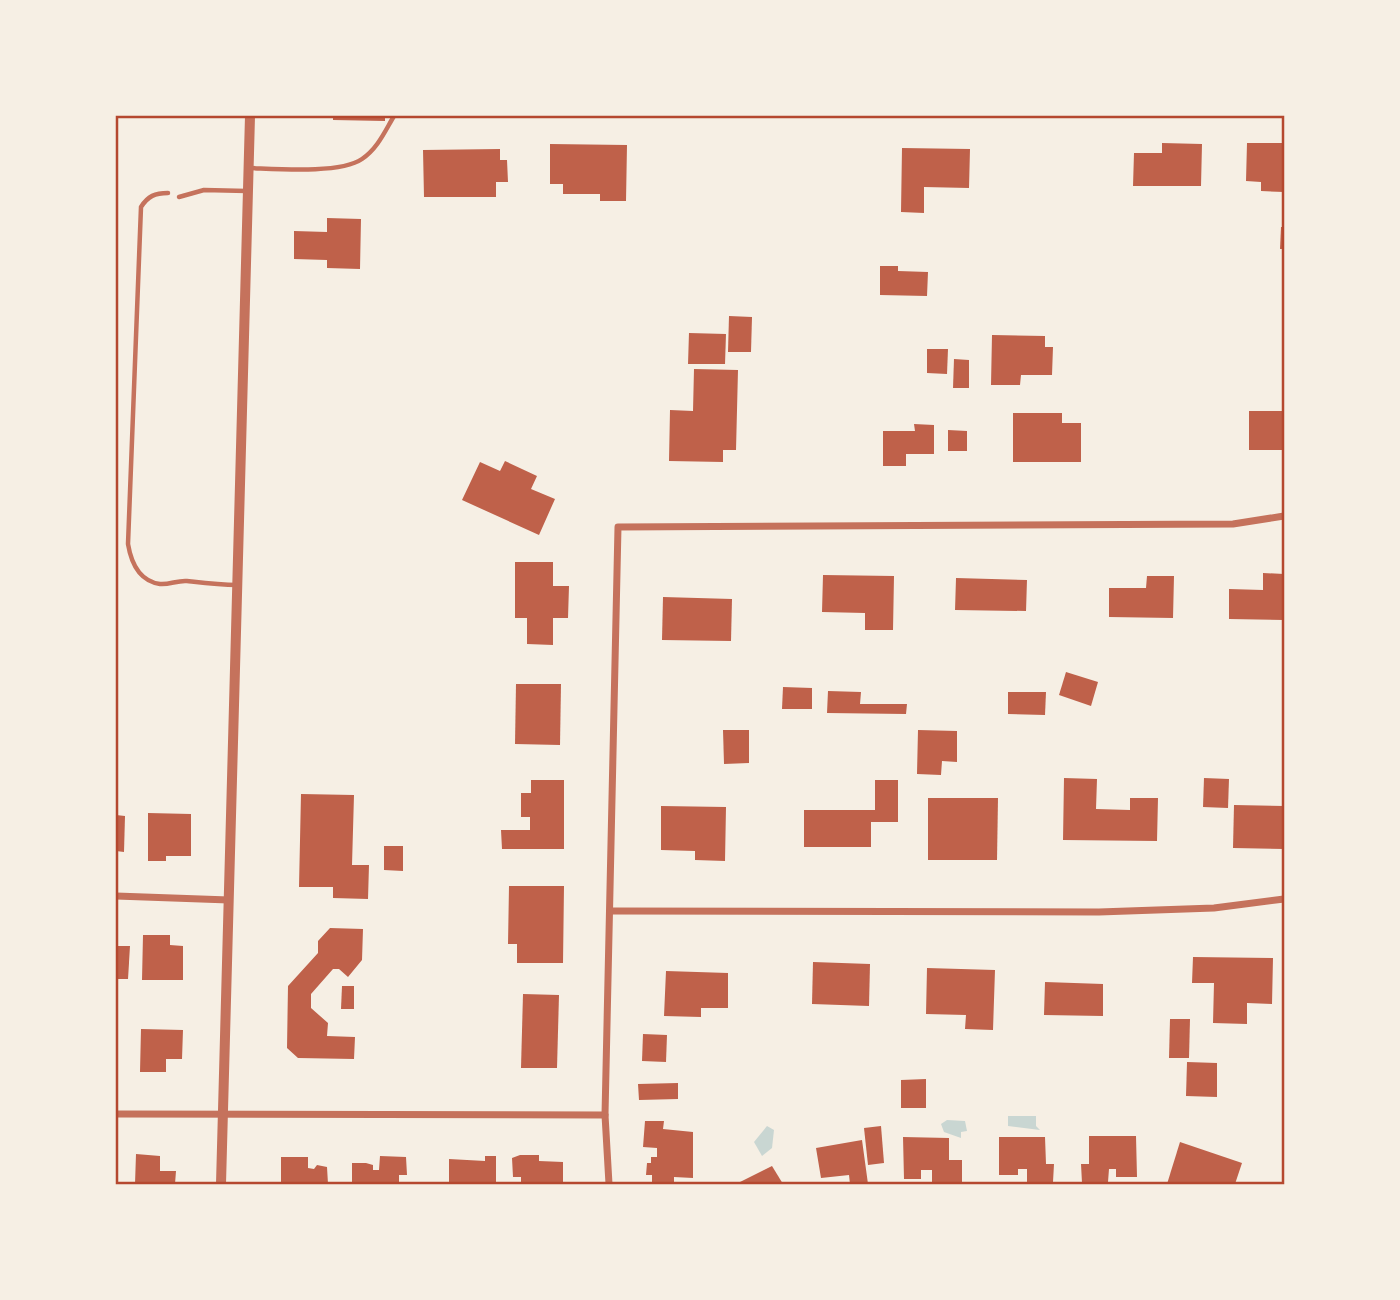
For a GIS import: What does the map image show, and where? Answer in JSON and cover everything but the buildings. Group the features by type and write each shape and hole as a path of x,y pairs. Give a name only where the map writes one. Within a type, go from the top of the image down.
{"street":[{"path":"221,1185 250,116"},
{"path":"609,1185 606,1115 618,527 1233,524 1284,516"},
{"path":"116,896 229,900"},
{"path":"612,911 1098,912 1214,908 1284,899"},
{"path":"116,1114 606,1115"}],"lane":[{"path":"249,168 338,167 360,160 377,146 394,116"},
{"path":"178,197 208,190 248,191"},
{"path":"168,193 158,193 141,206 128,544 135,569 146,579 160,584 186,580 201,585 237,585"}],"shaded area":[{"path":"1008,1116 1036,1116 1036,1126 1040,1130 1008,1126"},
{"path":"947,1120 965,1121 967,1131 961,1132 961,1138 944,1132 941,1124"},
{"path":"767,1126 774,1130 772,1148 762,1156 754,1142"}]}
